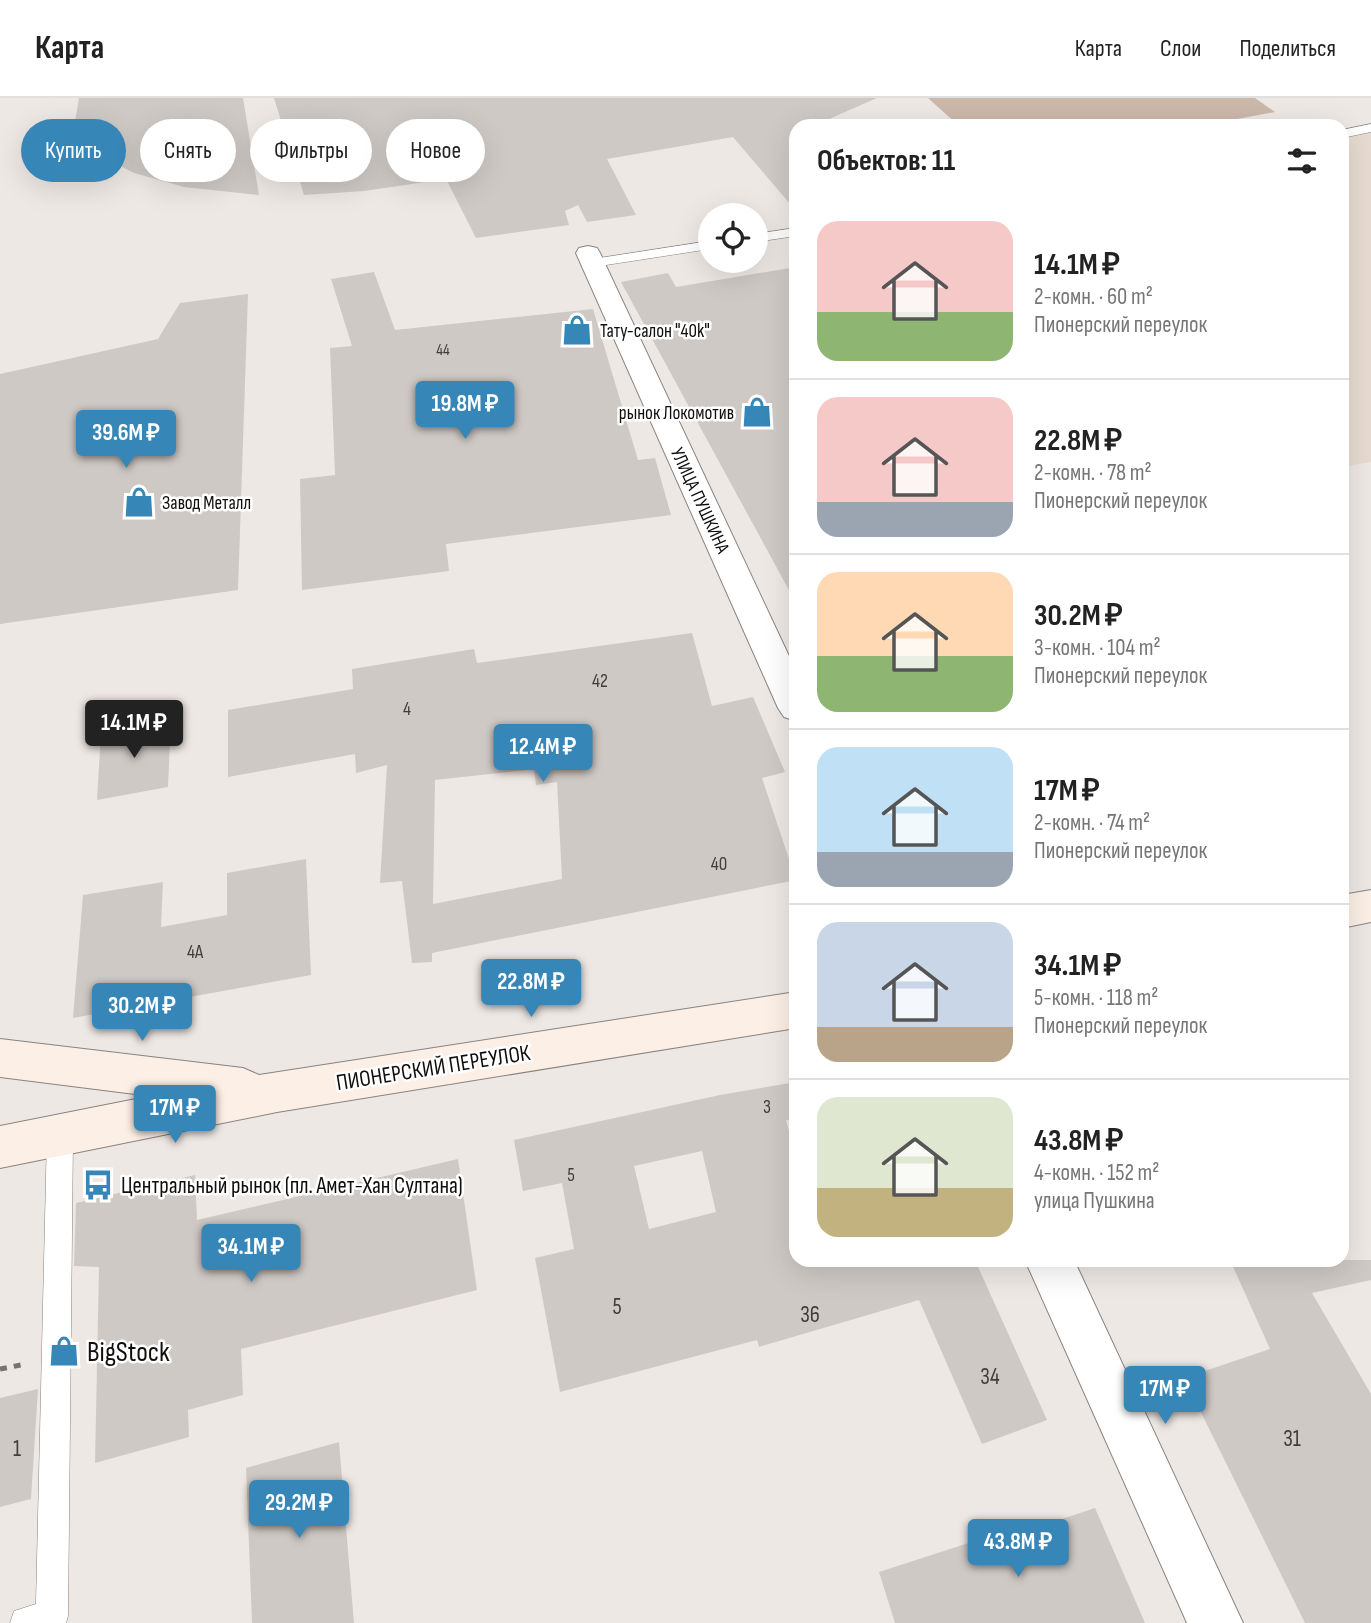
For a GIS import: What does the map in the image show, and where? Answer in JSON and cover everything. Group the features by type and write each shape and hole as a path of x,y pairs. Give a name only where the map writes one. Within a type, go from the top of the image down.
{"main road":[{"path":"1349,911 1371,906"},
{"name":"ПИОНЕРСКИЙ ПЕРЕУЛОК","path":"0,1147 277,1092 789,1011"},
{"name":"ПИОНЕРСКИЙ ПЕРЕУЛОК","path":"0,1058 277,1092"}],"street":[{"name":"УЛИЦА ПУШКИНА","path":"590,258 789,693"},
{"path":"1052,1267 1215,1623"}],"lane":[{"path":"1349,133 1371,128"},
{"path":"768,236 789,233"},
{"path":"590,258 698,246"},
{"path":"26,1623 52,1616 60,1135"}],"shaded area":[{"path":"928,98 1255,98 1275,112 1238,119 951,119"},
{"path":"1371,132 1371,462 1349,466 1349,137"}],"building":[{"path":"79,98 243,98 250,140 250,182 257,182 259,195 184,187 166,182 236,182 236,119 140,119 140,175 126,169 126,119 75,119"},
{"path":"274,98 877,98 829,119 789,119 789,203 733,137 607,159 636,215 587,222 578,205 565,211 569,225 476,238 448,182 485,182 485,119 386,119 386,182 426,182 364,191 304,195 300,182 372,182 372,119 280,119"},
{"name":"рынок Локомотив","path":"789,268 789,590 621,282 668,273 676,287"},
{"path":"374,272 395,330 593,309 638,460 655,458 671,515 446,544 449,571 302,590 300,479 335,475 330,348 352,346 331,279"},
{"path":"248,294 238,590 0,624 0,374 158,339 180,303"},
{"path":"692,633 712,706 753,697 785,772 762,778 789,859 789,881 432,953 432,962 412,963 402,881 380,883 387,765 356,773 355,754 228,777 228,710 353,689 352,669 474,649 477,663","holes":["534,769 536,785 557,782 562,879 433,904 435,780"]},
{"path":"171,720 168,787 97,800 101,732"},
{"path":"306,859 311,975 73,1018 83,895 163,882 161,927 227,915 227,873"},
{"path":"789,1083 789,1120 786,1120 789,1131 789,1267 978,1267 1047,1420 982,1444 919,1300 759,1347 757,1340 560,1392 535,1258 574,1249 562,1183 523,1191 514,1140 720,1095","holes":["702,1151 716,1212 649,1229 634,1166"]},
{"path":"458,1159 477,1290 241,1349 243,1395 188,1410 189,1437 95,1463 99,1267 74,1266 76,1203 195,1175 197,1220"},
{"path":"1349,1260 1371,1260 1371,1280 1312,1293 1371,1394 1371,1623 1305,1623 1184,1378 1270,1349 1233,1267 1349,1267"},
{"path":"38,1389 31,1499 0,1507 0,1398"},
{"path":"339,1442 354,1623 252,1623 246,1468"},
{"path":"1095,1508 1145,1623 895,1623 879,1572 1021,1526 1023,1532"}],"place":[{"name":"Тату-салон \"40k\"","path":"577,330"},
{"name":"рынок Локомотив","path":"757,412"},
{"name":"Завод Металл","path":"139,502"},
{"name":"Центральный рынок (пл. Амет-Хан Султана)","path":"98,1185"},
{"name":"BigStock","path":"64,1351"}]}
